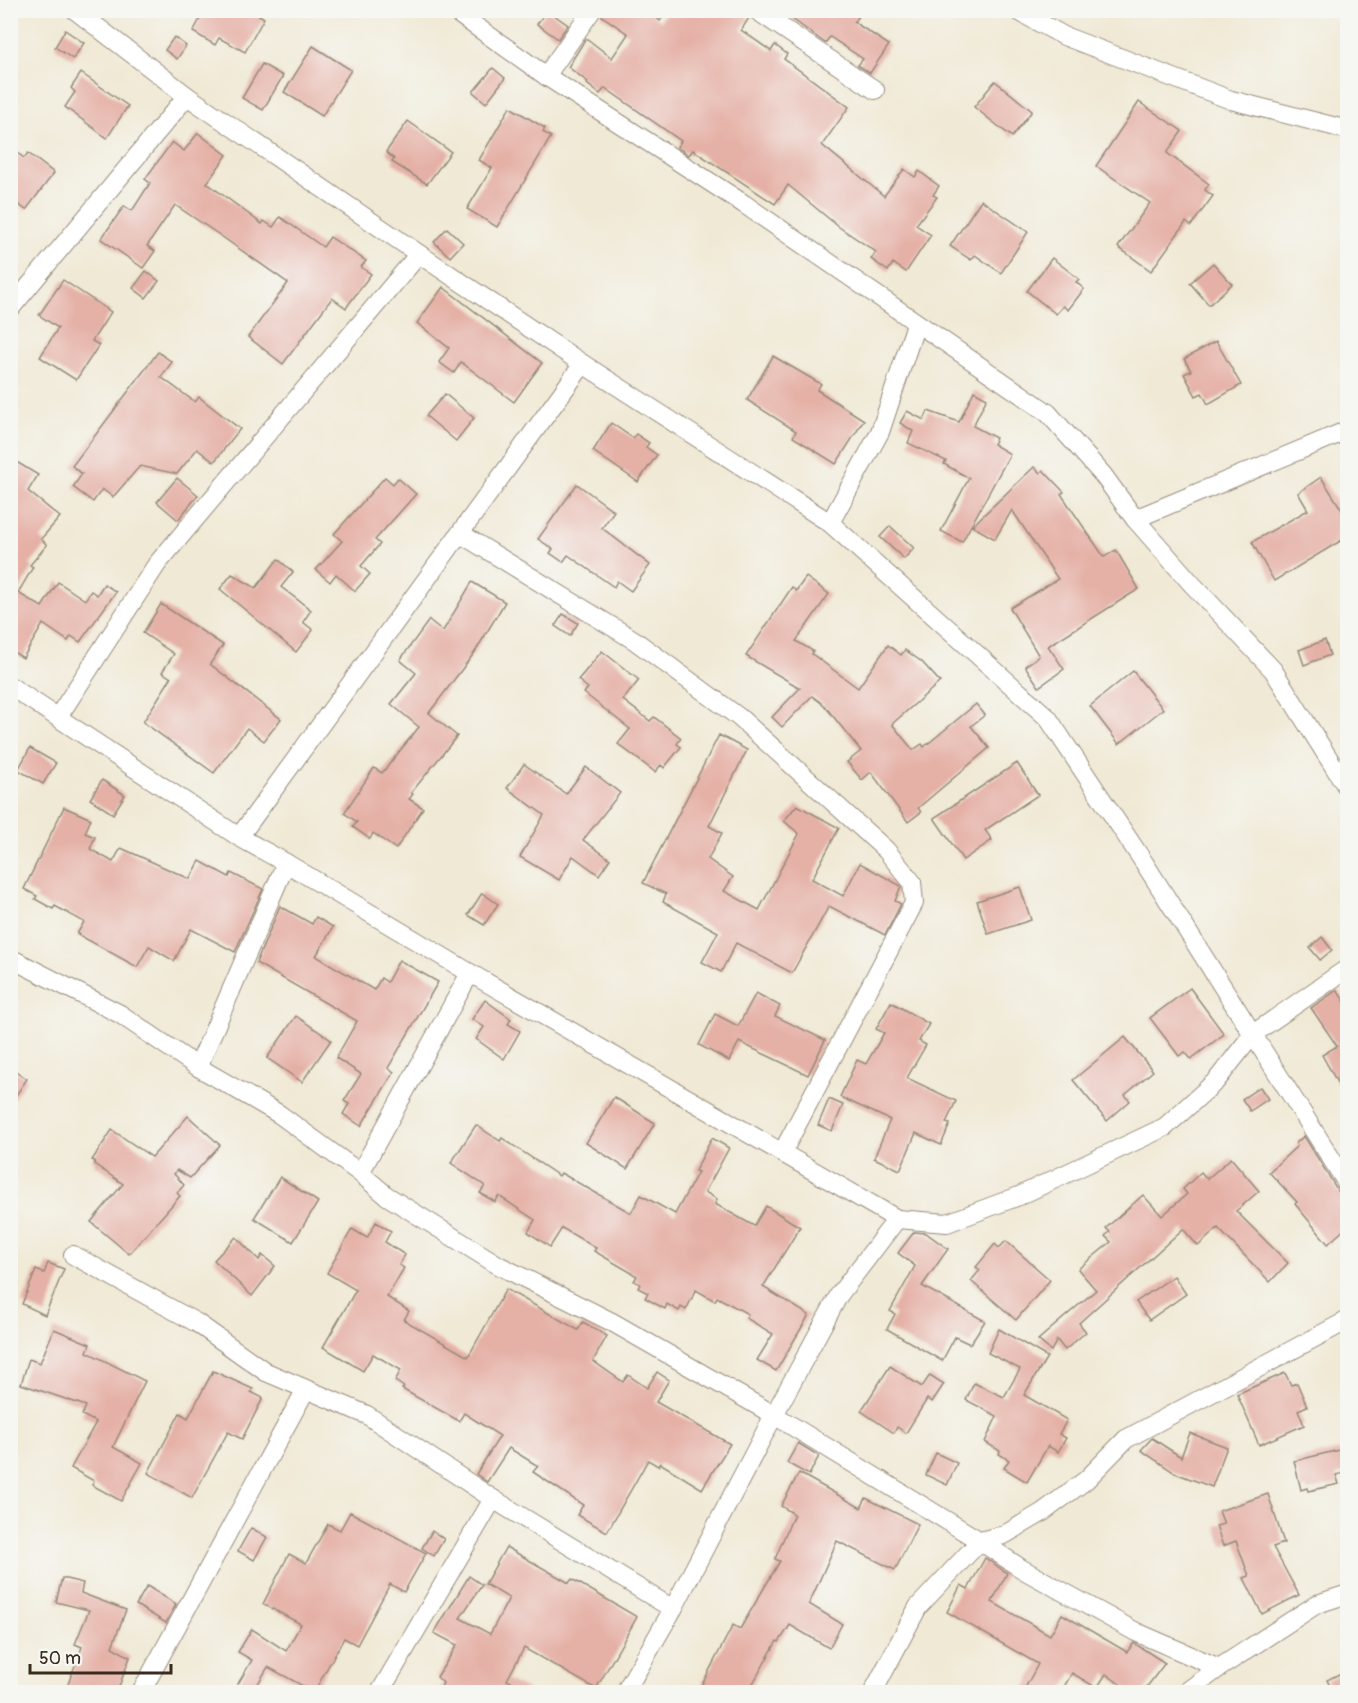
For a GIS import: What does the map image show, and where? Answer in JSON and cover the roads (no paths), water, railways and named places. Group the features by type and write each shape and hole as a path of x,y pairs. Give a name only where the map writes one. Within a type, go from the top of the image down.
{"street":[{"path":"75,10 187,96 419,254 830,523 1047,718 1145,864 1347,1185"},
{"path":"453,10 546,76 744,204 1048,413 1103,475 1135,519 1273,670 1347,789"},
{"path":"546,76 592,10"},
{"path":"756,10 875,90"},
{"path":"1016,10 1064,36 1231,100 1347,130"},
{"path":"10,309 187,96"},
{"path":"58,717 157,564 419,254"},
{"path":"830,523 880,432 916,324"},
{"path":"239,837 584,364"},
{"path":"1135,519 1347,430"},
{"path":"461,534 634,640 740,718 886,850 912,882 914,903 782,1153"},
{"path":"10,686 239,837 286,862 470,973 897,1219 947,1222 1019,1196 1165,1127 1216,1081 1253,1034 1347,968"},
{"path":"198,1067 286,862"},
{"path":"10,958 120,1014 198,1067 279,1114 360,1173 387,1196 498,1265 612,1322 774,1415 1022,1569 1136,1632 1219,1668"},
{"path":"360,1173 470,973"},
{"path":"625,1692 673,1609 839,1296 897,1219"},
{"path":"73,1255 197,1323 266,1372 305,1391 367,1415 493,1499 673,1609"},
{"path":"873,1692 918,1607 980,1541 1004,1535 1043,1512 1086,1480 1126,1439 1347,1320"},
{"path":"141,1692 305,1391"},
{"path":"380,1692 493,1499"},
{"path":"1186,1692 1317,1604 1347,1594"}]}
